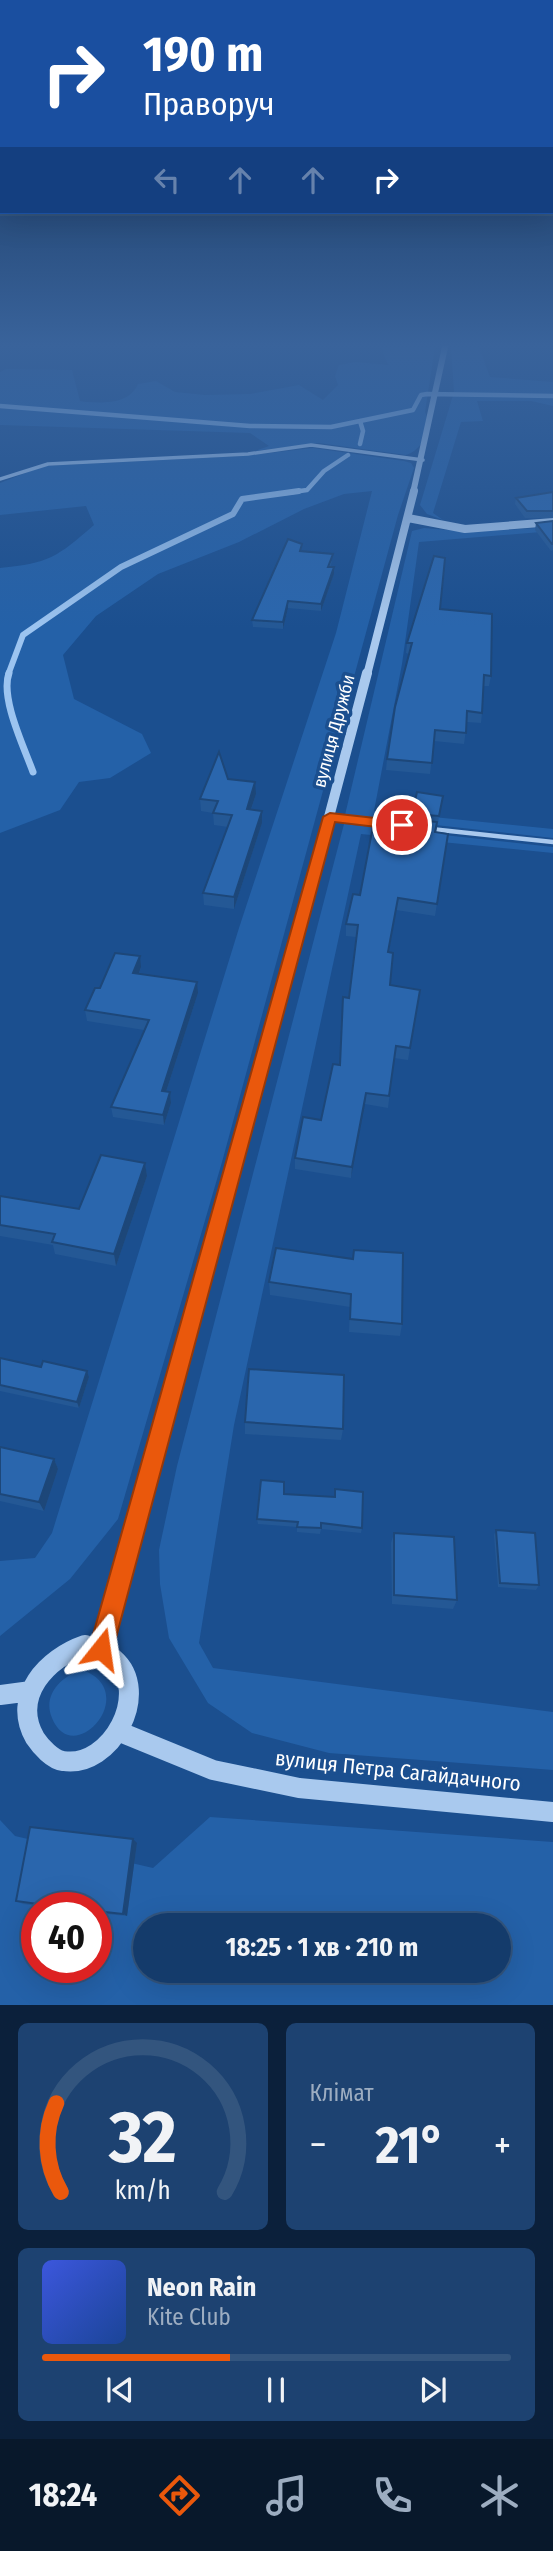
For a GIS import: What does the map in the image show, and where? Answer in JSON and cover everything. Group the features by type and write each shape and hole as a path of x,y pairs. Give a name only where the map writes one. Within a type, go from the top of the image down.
{"street":[{"name":"вулиця Дружби","path":"101,1649 330,817 426,441"},
{"path":"0,479 48,464 248,454 311,445 422,460"},
{"path":"408,518 465,528 553,523"},
{"path":"85,1645 101,1649 115,1659 127,1683 127,1713 120,1732 106,1748 90,1759 72,1763 55,1759 41,1748 31,1732 28,1712 31,1691 39,1673 52,1658 68,1649 85,1645"},
{"path":"0,1695 31,1691"},
{"name":"вулиця Петра Сагайдачного","path":"120,1732 213,1770 299,1788 553,1812"}],"lane":[{"path":"330,817 553,842"}],"shaded area":[{"path":"261,441 423,441 417,449 406,455 319,443 255,451 269,446"},
{"path":"439,441 455,441 433,513 443,520 427,514 420,505"},
{"path":"313,448 404,461 411,463 414,468 398,515 222,1162 118,1519 70,1579 0,1636 0,1561 35,1558 52,1533 239,928 336,633 372,491 344,494 304,509 239,542 158,574 96,616 63,655 74,699 142,734 151,753 110,778 79,782 60,810 0,833 0,568 31,564 52,557 94,525 86,506 0,515 0,483 43,466 243,456"},
{"path":"553,527 553,531 419,542 402,664 374,811 553,829 553,838 345,815 412,531 424,528 472,532"},
{"path":"344,824 553,847 553,853 361,834 234,1425 199,1643 213,1668 553,1712 553,1770 329,1753 252,1733 208,1703 169,1638 160,1584 159,1550 177,1466"},
{"path":"83,1670 99,1681 106,1695 105,1709 98,1722 87,1732 74,1736 62,1732 52,1718 50,1702 61,1681"},
{"path":"210,1817 553,1842 553,2005 0,2005 0,1820 15,1836 153,1868"}],"building":[{"path":"553,492 553,511 527,511 516,498"},
{"path":"553,521 553,544 552,544 536,523"},
{"path":"288,539 302,544 300,551 333,554 328,567 334,567 321,604 288,601 283,622 252,620"},
{"path":"434,556 445,558 440,609 492,614 491,676 484,675 482,713 467,711 466,733 435,730 432,763 387,759 395,707 412,643 407,643"},
{"path":"219,752 228,779 255,782 247,809 262,811 234,897 203,893 232,815 213,813 218,801 200,799"},
{"path":"417,792 443,796 439,816 412,814"},
{"path":"410,819 437,822 435,832 448,834 437,904 398,898 388,952 393,953 390,985 420,990 410,1048 396,1046 389,1096 366,1093 352,1167 295,1158 303,1117 321,1120 333,1064 340,1065 343,997 349,998 358,925 346,924 353,894 360,895 373,826 408,830"},
{"path":"115,953 140,956 133,973 197,982 162,1091 170,1092 163,1115 111,1107 149,1020 85,1010 95,988 100,988"},
{"path":"101,1155 145,1163 114,1254 52,1242 55,1234 0,1225 0,1196 79,1209"},
{"path":"276,1248 353,1259 354,1250 403,1253 402,1324 350,1319 351,1294 269,1282"},
{"path":"0,1358 41,1367 43,1361 87,1371 77,1402 0,1385"},
{"path":"249,1369 344,1375 343,1429 245,1422"},
{"path":"0,1447 54,1459 39,1502 0,1494"},
{"path":"261,1480 284,1482 284,1494 335,1497 335,1489 363,1492 362,1528 321,1523 321,1528 297,1527 298,1522 257,1519"},
{"path":"496,1530 535,1533 539,1585 500,1583"},
{"path":"394,1533 454,1537 457,1600 394,1595"},
{"path":"30,1827 133,1839 123,1914 112,1913 112,1892 21,1892 21,1902 16,1901"}],"waterway":[{"path":"286,493 307,490 324,471 348,455"},
{"path":"8,675 23,635 121,567 233,514 242,499 299,491"},
{"path":"9,673 7,683 10,709 33,772"}],"route":[{"path":"101,1649 330,817 402,825"}]}
